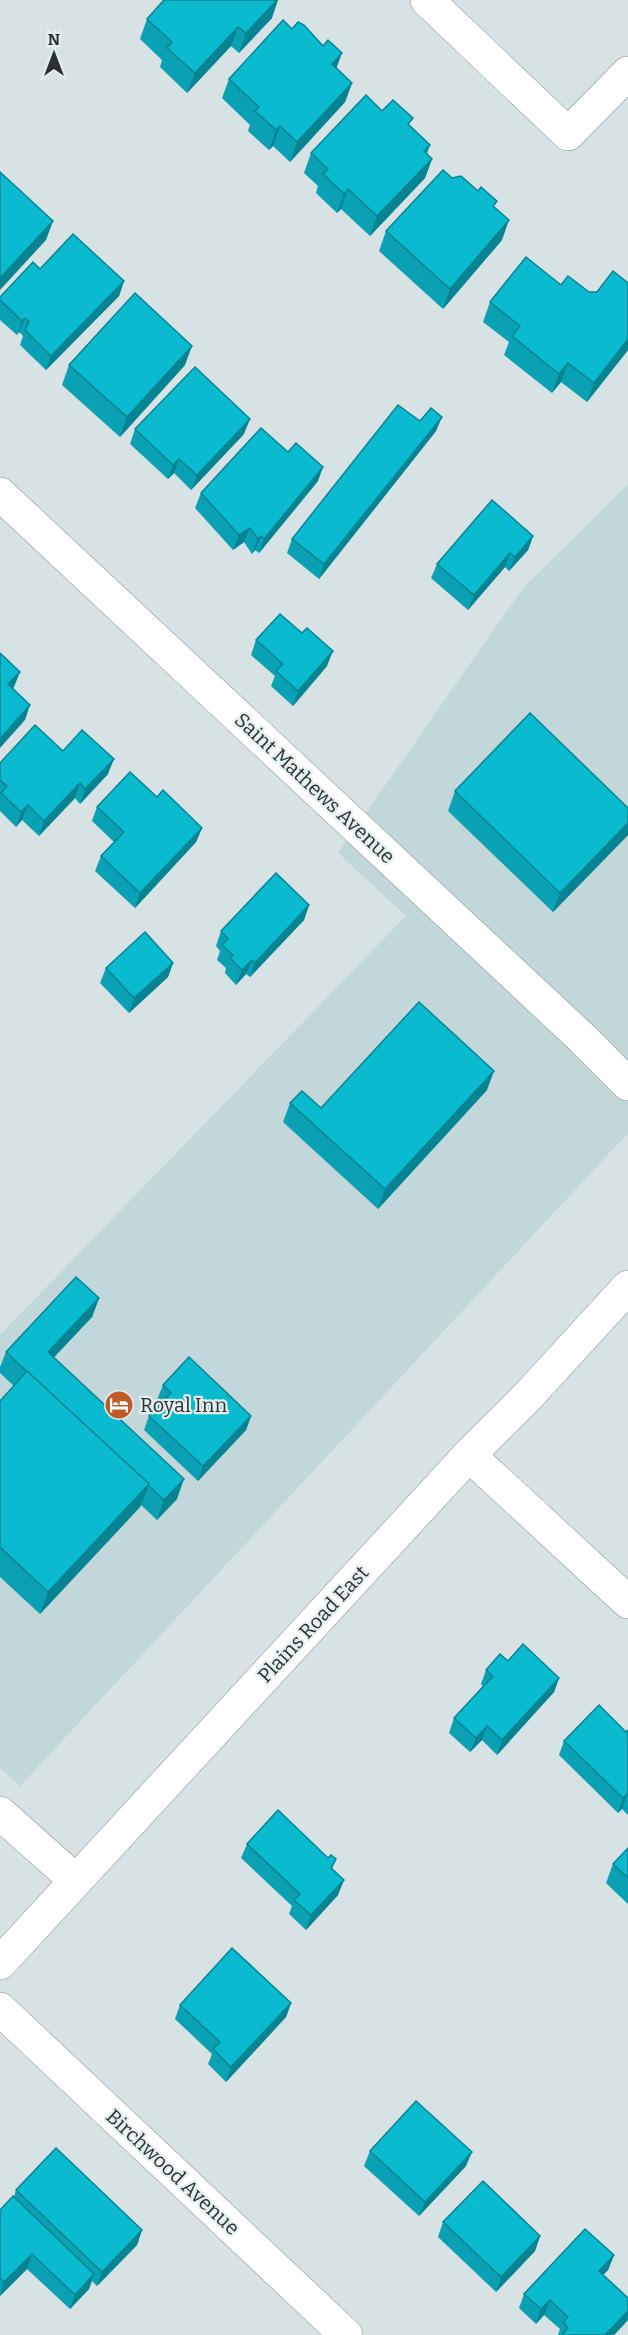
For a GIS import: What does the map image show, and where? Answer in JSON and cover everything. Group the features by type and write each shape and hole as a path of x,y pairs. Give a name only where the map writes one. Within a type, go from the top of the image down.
{"street":[{"path":"427,0 568,134 628,73"},
{"name":"Saint Mathews Avenue","path":"0,494 583,1039 628,1084"},
{"name":"Plains Road East","path":"0,1964 469,1455 528,1396 628,1287"},
{"path":"469,1455 628,1602"},
{"path":"0,1813 75,1881"},
{"name":"Birchwood Avenue","path":"0,2009 346,2335"}],"shaded area":[{"path":"628,484 628,1133 20,1786 0,1768 0,1335 406,916 338,853 523,588"}],"building":[{"path":"164,0 277,0 246,33 238,27 195,73 167,48 172,42 147,19"},
{"path":"283,20 292,29 298,22 304,25 323,46 328,40 342,53 332,64 352,83 297,142 280,126 276,130 255,111 259,107 229,79"},
{"path":"366,95 382,111 393,100 413,118 408,124 430,145 424,151 432,159 377,216 348,189 344,194 323,174 328,169 311,153"},
{"path":"443,170 452,178 461,176 478,191 481,187 497,201 493,206 509,220 450,289 386,231"},
{"path":"0,172 53,221 0,278"},
{"path":"73,234 124,281 51,356 25,330 29,322 25,318 22,321 0,300 0,297 33,262 40,269"},
{"path":"526,257 561,285 568,276 589,292 597,292 613,271 628,283 628,339 594,383 568,363 559,374 512,336 520,326 490,302"},
{"path":"135,293 192,346 127,417 69,365"},
{"path":"195,367 250,419 197,475 179,459 173,465 135,429"},
{"path":"398,405 420,421 431,408 442,417 324,564 292,539"},
{"path":"261,428 288,452 296,443 323,467 264,539 261,536 258,539 250,528 239,535 201,493"},
{"path":"492,500 533,536 515,557 510,553 474,595 437,564"},
{"path":"280,614 302,633 307,628 333,651 298,691 276,671 283,664 256,640"},
{"path":"0,653 20,672 8,684 30,705 0,739"},
{"path":"530,713 628,808 628,823 560,893 455,791"},
{"path":"35,725 63,751 82,730 114,759 85,789 80,783 44,821 28,805 21,812 1,793 7,786 0,780 0,763"},
{"path":"130,772 157,797 163,790 202,828 140,893 101,856 124,832 97,807"},
{"path":"276,873 309,905 255,963 252,960 242,970 230,958 233,955 222,945 228,939 221,931"},
{"path":"145,932 173,963 134,998 106,968"},
{"path":"419,1002 494,1071 385,1189 290,1103 302,1091 321,1108"},
{"path":"76,1277 99,1298 48,1352 184,1479 164,1500 6,1352"},
{"path":"189,1357 251,1416 203,1466 149,1416 171,1393 163,1385"},
{"path":"27,1371 149,1484 48,1592 0,1547 0,1401"},
{"path":"523,1644 559,1678 502,1740 487,1726 476,1738 454,1718 493,1676 486,1670 500,1654 508,1661"},
{"path":"599,1705 626,1732 628,1730 628,1795 623,1798 564,1741"},
{"path":"278,1810 328,1858 331,1855 336,1859 331,1868 344,1880 311,1915 294,1900 300,1894 247,1844"},
{"path":"628,1848 628,1878 613,1864"},
{"path":"232,1948 291,2003 231,2067 213,2049 220,2042 180,2005"},
{"path":"416,2101 472,2152 425,2202 370,2151"},
{"path":"56,2148 142,2230 102,2272 16,2190"},
{"path":"483,2181 540,2236 501,2277 443,2222"},
{"path":"13,2196 94,2274 75,2295 32,2254 4,2282 0,2278 0,2210"},
{"path":"585,2229 614,2255 599,2271 628,2298 628,2311 605,2335 565,2335 563,2333 568,2328 563,2322 568,2317 550,2300 541,2309 524,2294"}],"place":[{"name":"Royal Inn","path":"119,1405"}]}
